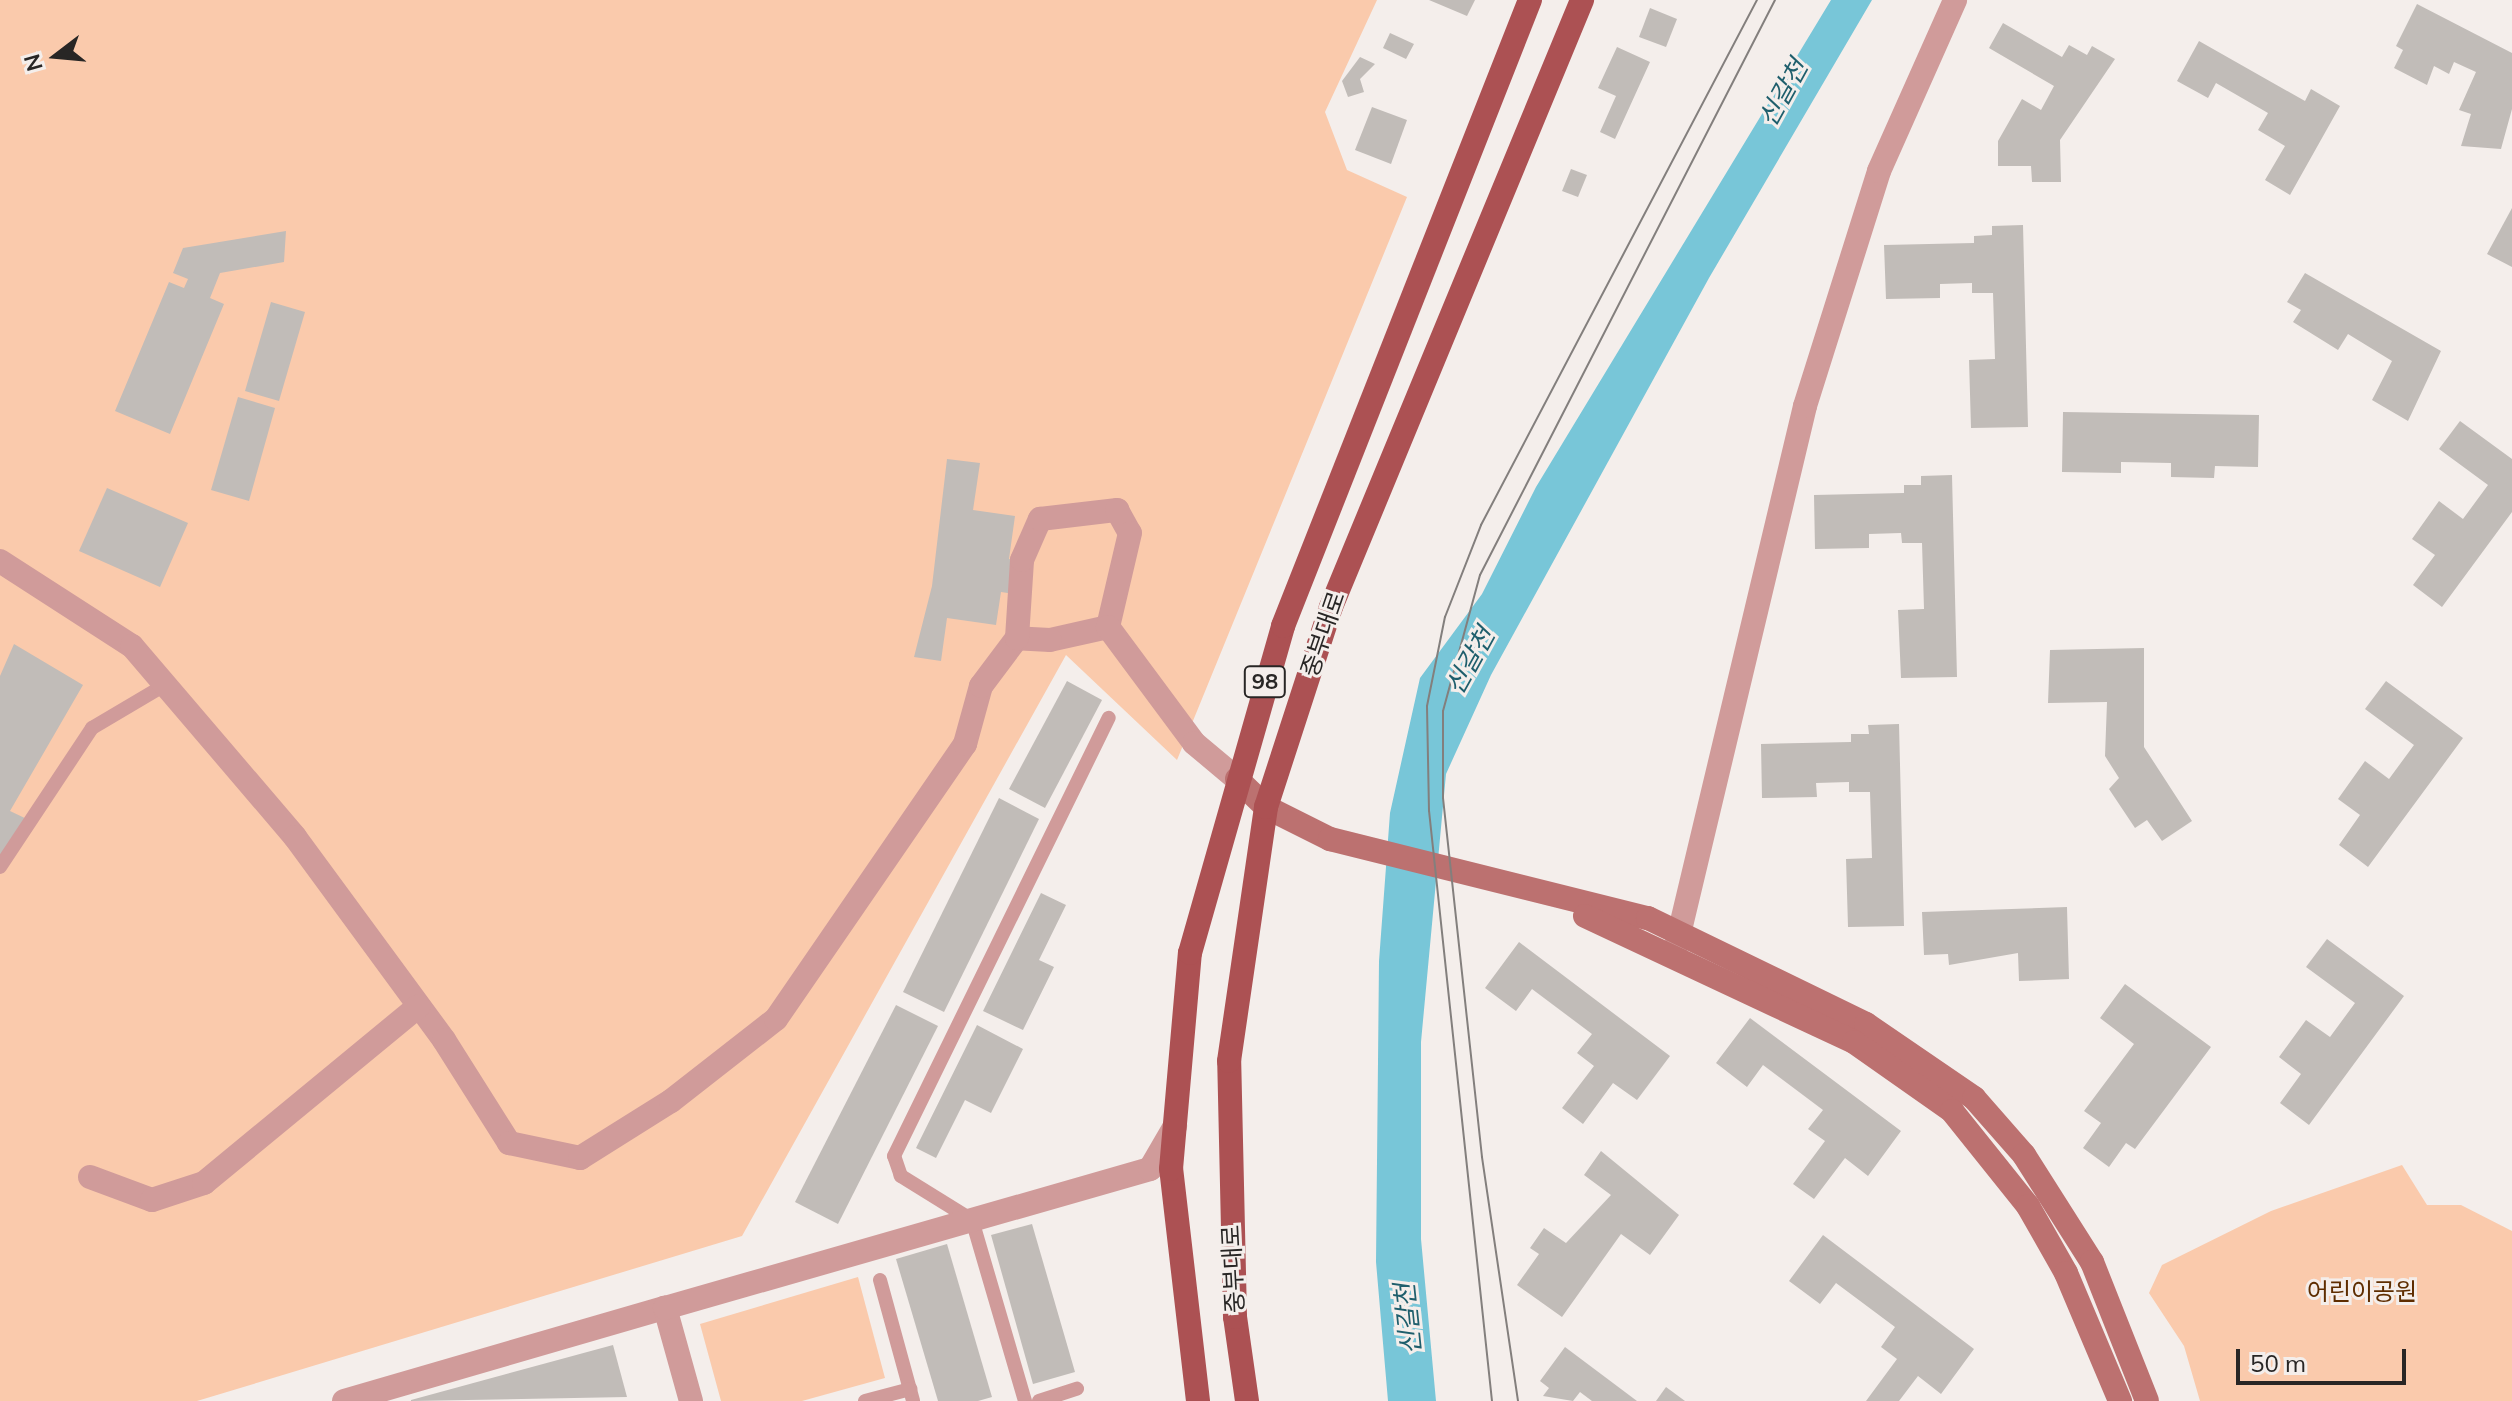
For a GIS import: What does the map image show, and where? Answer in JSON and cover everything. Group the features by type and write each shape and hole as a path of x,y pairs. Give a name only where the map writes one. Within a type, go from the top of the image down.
{"main road":[{"name":"중부대로","path":"1198,1401 1177,1218 1175,1126 1190,953 1283,626 1530,0"},
{"name":"중부대로","path":"1247,1401 1235,1317 1229,1061 1266,807 1331,607 1582,0"}],"street":[{"path":"1676,943 1814,375 1879,171 1955,0"},
{"path":"0,561 132,646 295,837 419,1006 509,1143 580,1158 671,1101 776,1019 965,744 981,686 1017,638 1022,560 1040,519 1117,510 1130,533 1108,627 1194,743 1266,807 1330,839 1648,918 1676,943 1854,1042 1952,1111 2028,1206 2066,1273 2120,1401"},
{"path":"1017,638 1050,640 1108,627"},
{"path":"1676,943 1866,1024 1974,1098 2024,1155 2085,1250 2147,1401"},
{"path":"90,1177 152,1200 204,1183 419,1006"},
{"path":"344,1401 1150,1169 1175,1126"},
{"path":"1150,1169 1177,1218"},
{"path":"665,1308 691,1401"}],"lane":[{"path":"0,867 92,728 163,686"},
{"path":"1025,1401 972,1220 901,1176 894,1156 1109,718"},
{"path":"865,1401 912,1395 880,1280"},
{"path":"1039,1401 1077,1389"}],"green space":[{"path":"0,0 1377,0 1325,112 1347,170 1407,197 1177,760 1066,655 742,1236 197,1401 0,1401"},
{"name":"어린이공원","path":"2402,1165 2427,1205 2461,1205 2512,1231 2512,1401 2200,1401 2184,1346 2149,1293 2162,1265 2271,1211"},
{"path":"858,1277 885,1378 802,1401 721,1401 700,1324"}],"water":[{"name":"신갈천","path":"1831,0 1872,0 1709,278 1491,675 1446,774 1421,1042 1421,1239 1436,1401 1388,1401 1376,1262 1379,961 1390,813 1420,678 1482,594 1536,487"}],"building":[{"path":"1429,0 1475,0 1467,16"},
{"path":"2417,4 2512,53 2512,109 2501,149 2461,146 2471,114 2459,110 2476,72 2454,62 2449,74 2434,66 2427,85 2394,68 2403,50 2396,46"},
{"path":"1650,8 1677,19 1666,47 1639,37"},
{"path":"2003,23 2062,57 2069,45 2087,55 2092,46 2115,59 2060,140 2061,182 2032,182 2031,166 1998,166 1998,141 2022,99 2041,110 2054,86 1989,48"},
{"path":"1390,33 1414,44 1406,59 1383,48"},
{"path":"2199,41 2305,101 2311,89 2340,106 2290,195 2265,180 2285,146 2258,130 2268,113 2216,83 2208,98 2177,81"},
{"path":"1617,47 1650,62 1615,139 1600,132 1616,96 1598,88"},
{"path":"1360,57 1375,64 1360,79 1364,92 1348,97 1342,81"},
{"path":"1372,107 1407,120 1391,164 1355,150"},
{"path":"1571,169 1587,175 1578,197 1562,191"},
{"path":"2512,208 2512,267 2487,254"},
{"path":"2023,225 2028,427 1971,428 1969,360 1995,359 1993,293 1972,293 1972,283 1940,284 1940,298 1886,299 1884,245 1974,243 1974,236 1992,235 1992,226"},
{"path":"286,231 284,262 220,273 210,298 224,304 170,434 115,411 169,282 184,288 188,279 173,273 183,248"},
{"path":"2305,273 2441,351 2408,421 2372,400 2392,361 2348,334 2338,350 2293,322 2301,310 2287,302"},
{"path":"271,302 305,312 279,401 245,391"},
{"path":"238,397 275,408 249,501 211,490"},
{"path":"2063,412 2259,415 2258,467 2215,466 2214,478 2171,477 2171,463 2121,462 2121,473 2062,472"},
{"path":"2460,421 2512,459 2512,512 2442,607 2413,585 2435,555 2412,539 2439,501 2463,519 2488,485 2439,449"},
{"path":"947,459 980,463 973,510 1015,516 1009,559 1027,563 1021,595 1001,592 996,625 947,618 941,661 914,657 932,586"},
{"path":"1952,475 1957,677 1901,678 1898,610 1924,609 1922,543 1902,543 1901,533 1869,534 1869,548 1815,549 1814,495 1904,493 1904,485 1921,485 1921,476"},
{"path":"107,488 188,523 160,587 79,551"},
{"path":"14,644 83,685 10,811 31,821 0,867 0,676"},
{"path":"2144,648 2144,747 2192,821 2162,841 2147,820 2135,828 2109,789 2119,778 2105,756 2107,702 2048,703 2050,650"},
{"path":"1067,681 1102,700 1045,808 1009,789"},
{"path":"2386,681 2463,738 2368,867 2339,845 2360,815 2338,799 2365,761 2389,779 2414,745 2365,709"},
{"path":"1899,724 1904,926 1848,927 1846,859 1872,858 1870,792 1849,792 1849,782 1816,783 1817,797 1762,798 1761,744 1851,742 1851,734 1869,734 1868,725"},
{"path":"999,798 1039,819 944,1012 903,992"},
{"path":"1041,893 1066,905 1039,960 1054,967 1023,1030 983,1011"},
{"path":"2067,907 2069,979 2019,981 2018,953 1949,965 1948,954 1924,955 1922,912"},
{"path":"2327,939 2404,996 2309,1125 2280,1103 2301,1074 2279,1057 2306,1020 2330,1037 2355,1003 2306,967"},
{"path":"1519,942 1670,1056 1637,1100 1613,1083 1583,1124 1562,1108 1594,1066 1577,1053 1592,1034 1532,989 1516,1011 1485,988"},
{"path":"2125,984 2211,1047 2135,1149 2126,1143 2109,1167 2083,1148 2101,1123 2084,1111 2134,1044 2100,1018"},
{"path":"896,1005 938,1026 838,1224 795,1202"},
{"path":"1750,1018 1901,1131 1868,1176 1845,1158 1814,1199 1793,1184 1825,1141 1808,1129 1823,1110 1763,1065 1747,1087 1716,1063"},
{"path":"977,1025 1023,1049 991,1113 965,1100 936,1158 916,1148"},
{"path":"1601,1151 1679,1215 1650,1255 1621,1234 1562,1317 1517,1285 1539,1254 1530,1248 1544,1228 1566,1243 1611,1195 1584,1175"},
{"path":"1032,1224 1075,1372 1033,1384 991,1235"},
{"path":"1823,1235 1974,1349 1941,1394 1918,1376 1899,1401 1866,1401 1897,1359 1881,1347 1895,1327 1836,1283 1820,1304 1789,1281"},
{"path":"947,1244 992,1397 978,1401 938,1401 896,1259"},
{"path":"613,1345 627,1397 411,1401 411,1400"},
{"path":"1565,1347 1637,1401 1592,1401 1580,1392 1573,1401 1543,1396 1549,1388 1540,1381"},
{"path":"1666,1387 1685,1401 1656,1401"}],"tram line":[{"path":"1492,1401 1429,811 1427,706 1445,617 1481,525 1757,0"},
{"path":"1518,1401 1482,1157 1443,798 1443,711 1480,575 1775,0"}]}
